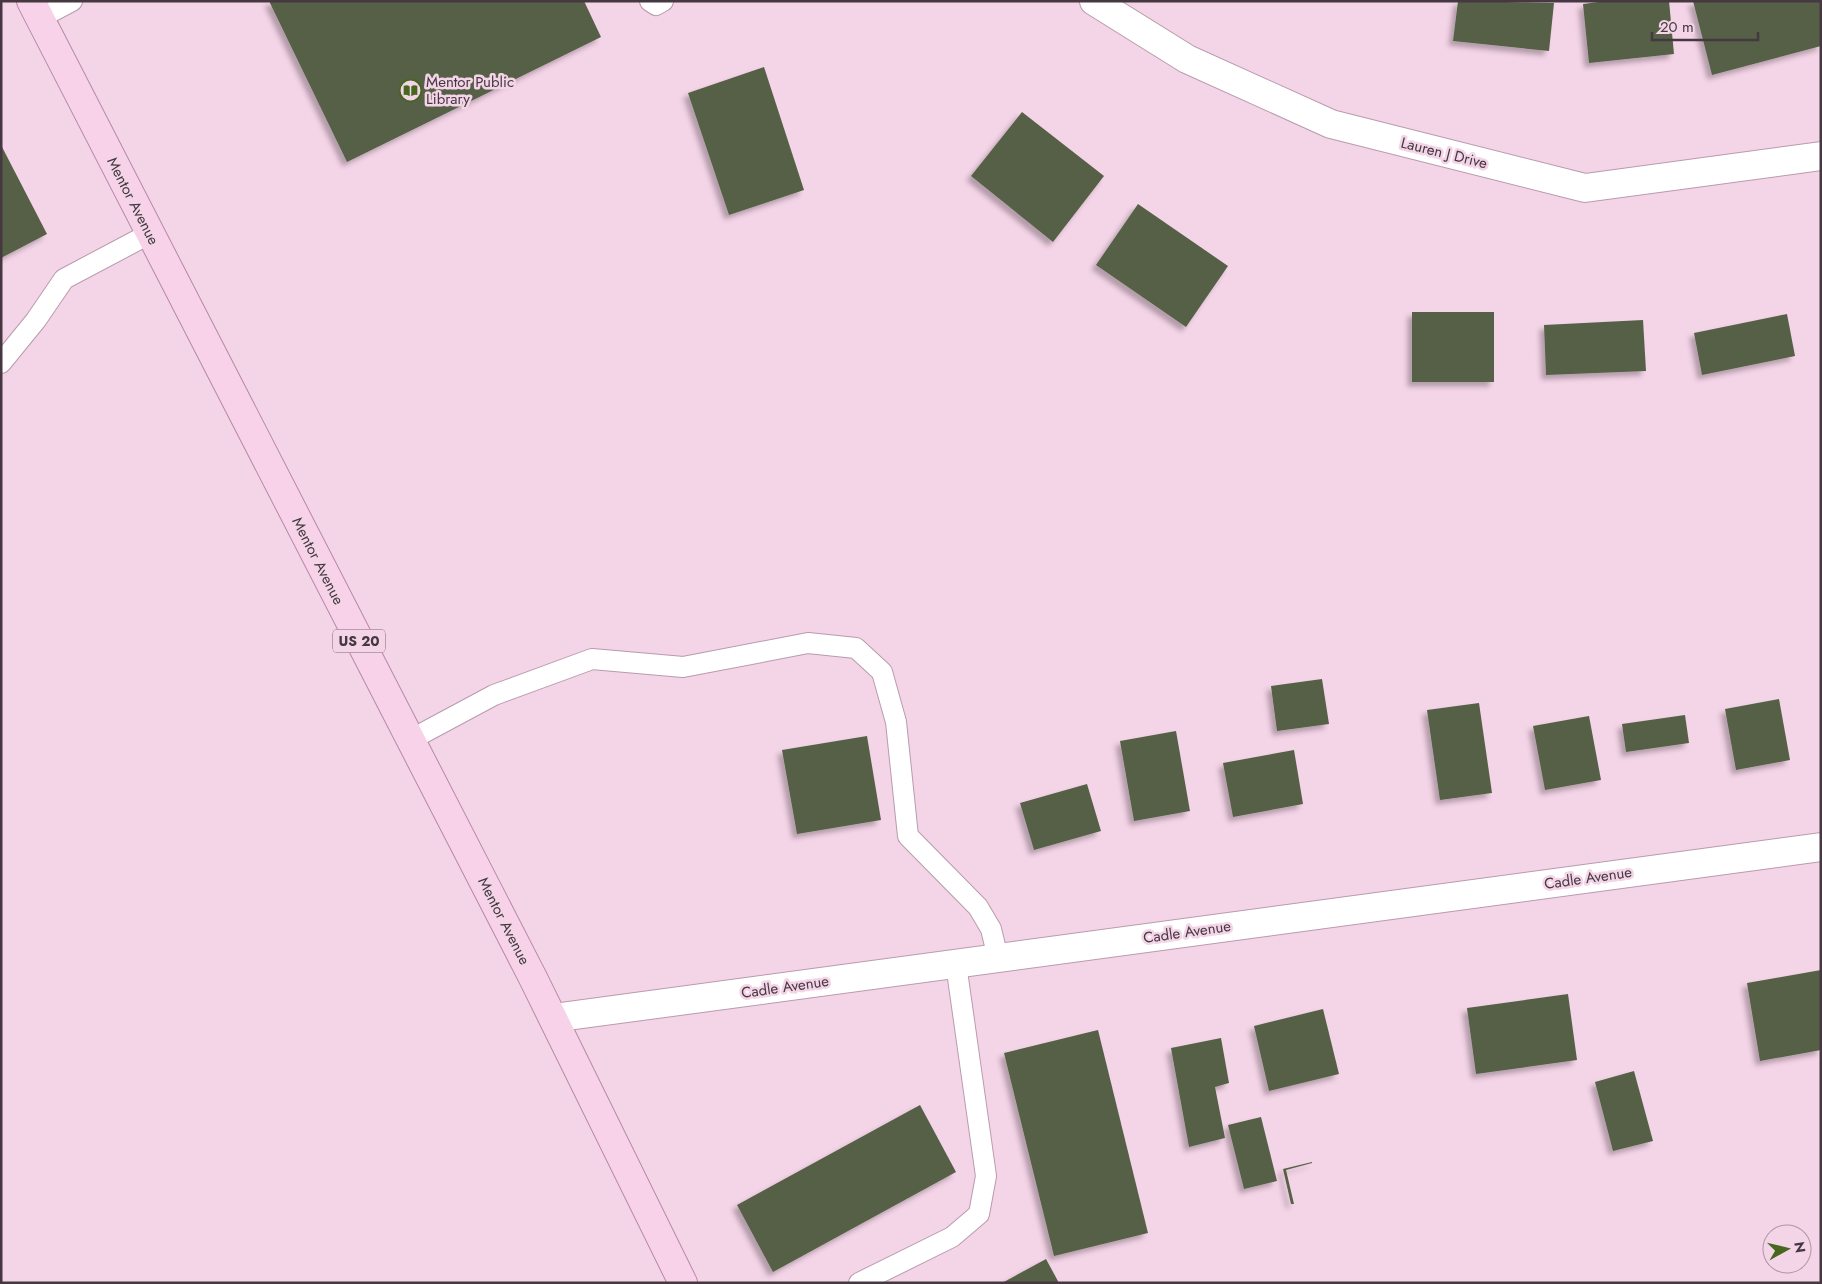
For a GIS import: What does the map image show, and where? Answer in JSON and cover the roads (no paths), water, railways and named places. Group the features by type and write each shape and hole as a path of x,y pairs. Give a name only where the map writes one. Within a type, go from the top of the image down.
{"main road":[{"name":"Mentor Avenue","path":"35,10 553,1018 683,1283"}],"street":[{"name":"Lauren J Drive","path":"1094,1 1187,59 1331,124 1585,188 1821,156"},
{"name":"Cadle Avenue","path":"553,1018 1821,847"}],"lane":[{"path":"35,10 72,1"},
{"path":"650,1 656,5 663,1"},
{"path":"5,354 64,279 149,234"},
{"path":"410,740 494,695 592,659 683,667 808,643 856,648 882,672 896,722 908,836 978,907 991,929 998,958"},
{"path":"859,1283 952,1237 979,1214 986,1176 956,964"}],"place":[{"name":"Mentor Public Library","path":"410,91"}]}
